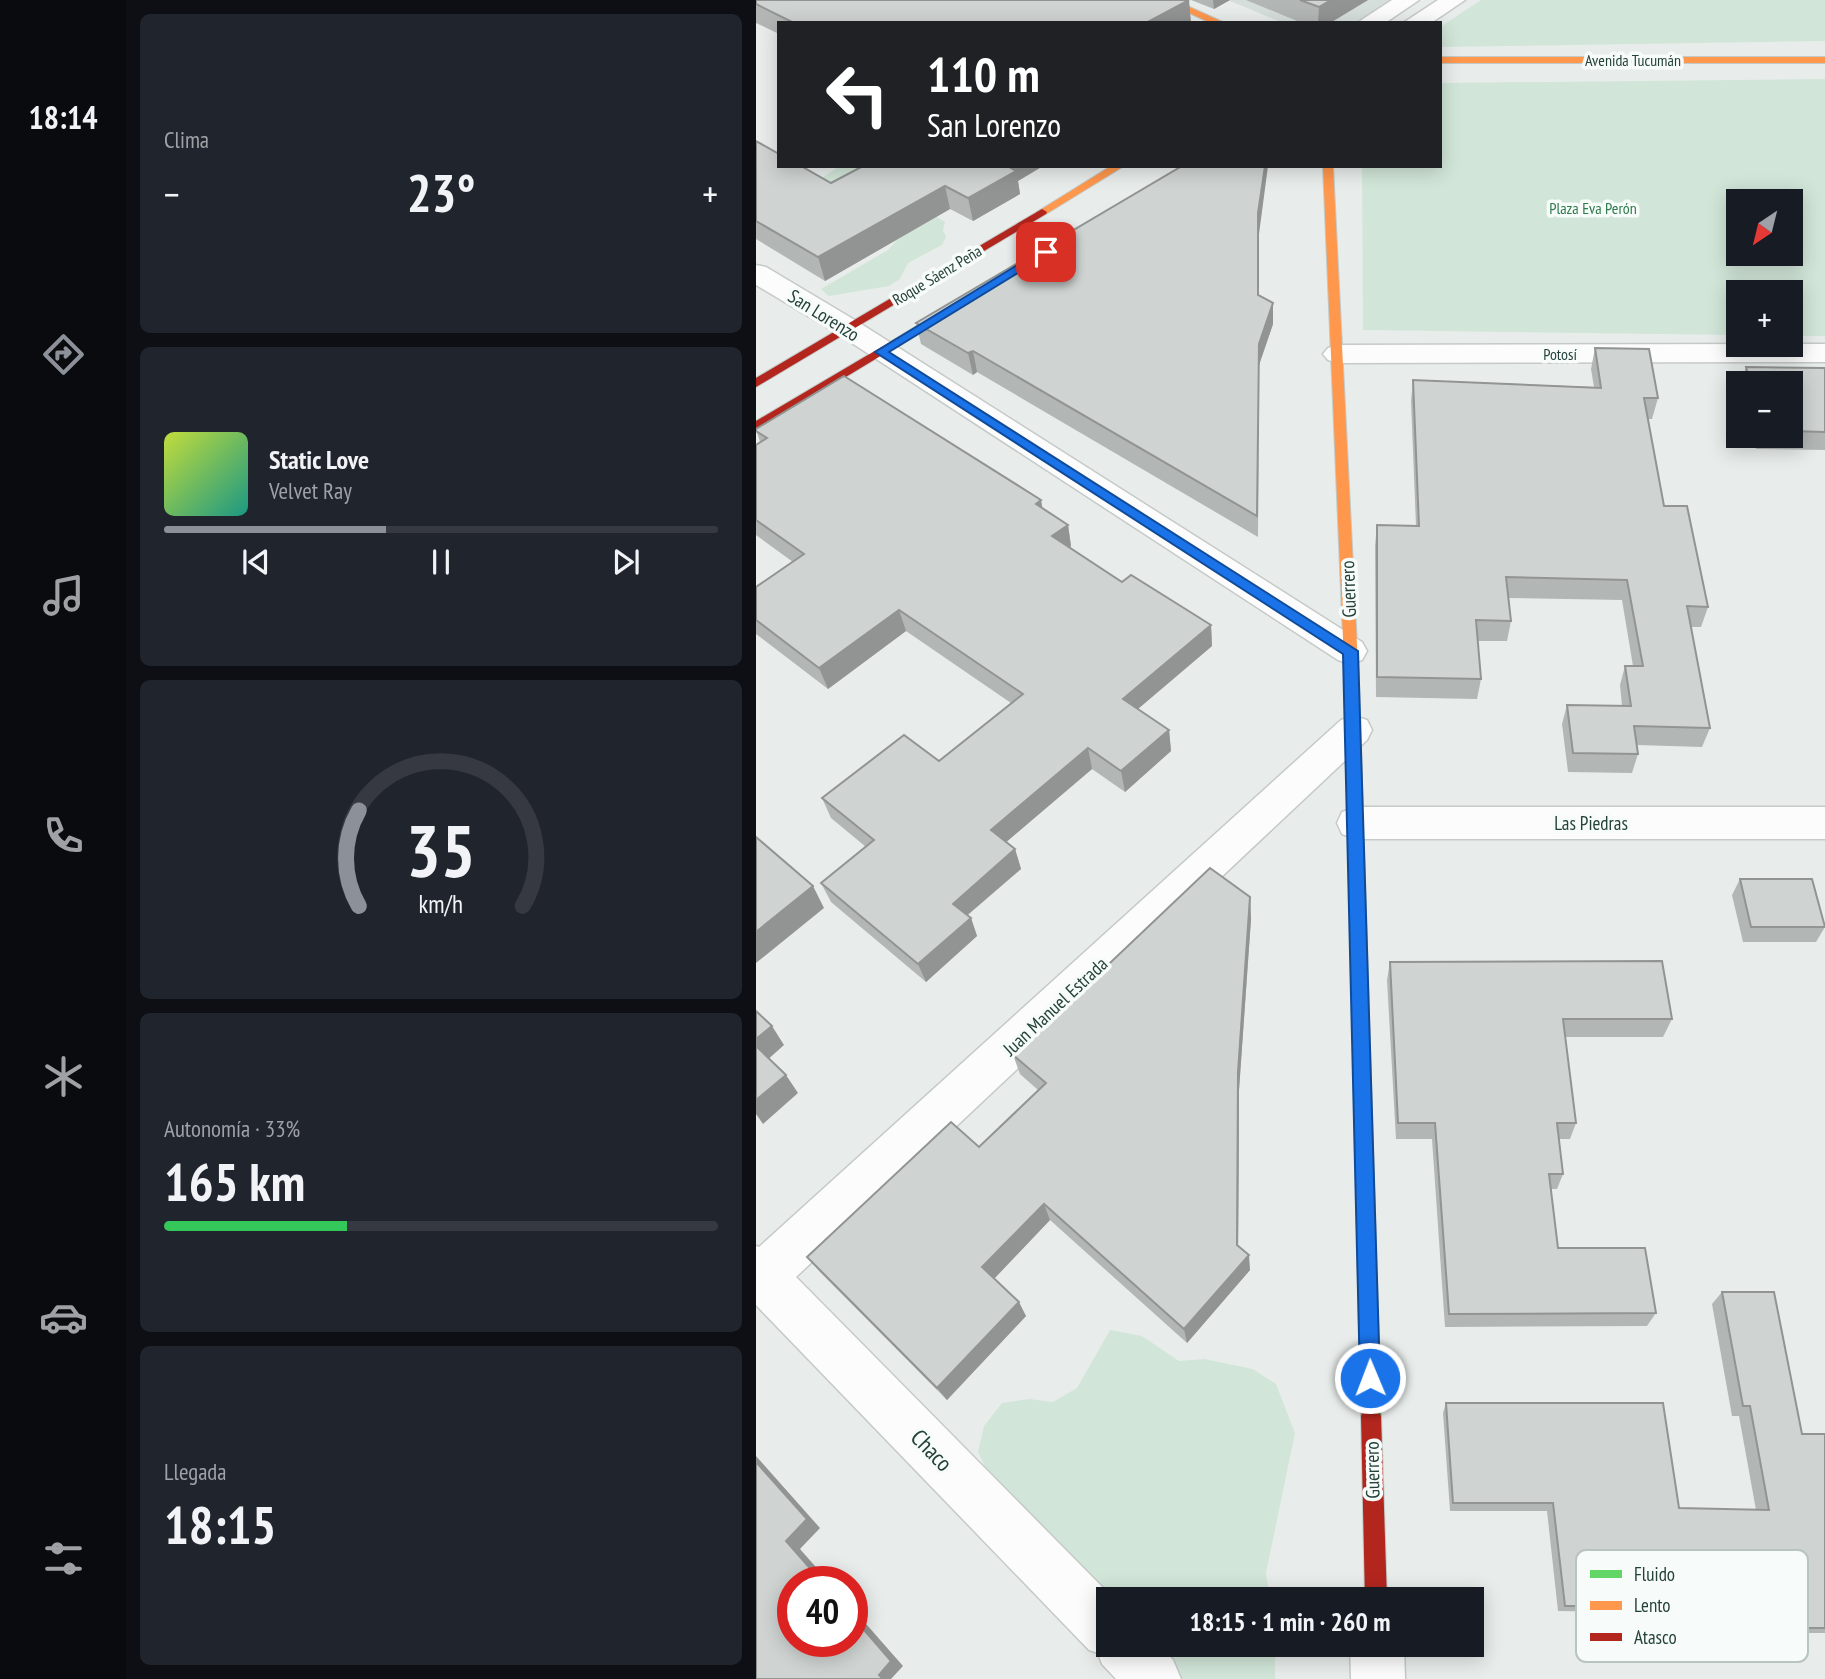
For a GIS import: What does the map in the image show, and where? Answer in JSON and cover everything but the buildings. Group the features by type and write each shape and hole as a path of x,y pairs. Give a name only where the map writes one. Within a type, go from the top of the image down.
{"street":[{"path":"1166,0 1215,21"},
{"path":"1371,21 1408,0"},
{"path":"1417,21 1454,0"},
{"name":"Avenida Tucumán","path":"1442,60 1825,60"},
{"name":"Roque Sáenz Peña","path":"756,383 1116,168"},
{"name":"Guerrero","path":"1328,168 1354,730 1376,1587"},
{"name":"San Lorenzo","path":"756,273 848,328 881,352 1350,651"},
{"name":"Roque Sáenz Peña","path":"756,427 975,295"},
{"name":"Potosí","path":"1338,354 1825,353"},
{"name":"Juan Manuel Estrada","path":"758,1276 1354,730"},
{"name":"Las Piedras","path":"1356,823 1825,823"},
{"name":"Chaco","path":"758,1276 1096,1620"},
{"path":"1133,1657 1154,1679"},
{"path":"1377,1657 1378,1679"}],"shaded area":[{"path":"1228,0 1392,0 1357,21 1278,21"}],"green space":[{"path":"1481,0 1825,0 1825,41 1442,47 1442,26"},
{"name":"Plaza Eva Perón","path":"1825,79 1825,336 1803,336 1803,280 1726,280 1726,335 1363,330 1362,168 1442,168 1442,83"},
{"path":"837,168 910,168 937,217 945,222 943,230 946,237 942,245 908,263 900,279 889,286 829,296 821,289 888,250 900,237 842,192 817,181"},
{"path":"1110,1330 1142,1336 1179,1361 1204,1359 1253,1369 1276,1384 1295,1433 1266,1573 1268,1587 1098,1587 992,1481 978,1452 984,1426 1002,1403 1029,1399 1053,1402 1077,1388"},
{"path":"1157,1657 1275,1657 1275,1679 1176,1679"}],"traffic: fast":[{"path":"1352,686 1371,1416"}],"traffic: slow":[{"path":"1166,0 1215,21"},
{"path":"1442,60 1825,60"},
{"path":"1042,212 1116,168"},
{"path":"1328,168 1352,686"}],"traffic: jam":[{"path":"756,383 1042,212"},
{"path":"756,427 961,303"},
{"path":"1371,1416 1376,1587"}],"route":[{"path":"1046,252 881,352 1350,651 1370,1378"}]}
